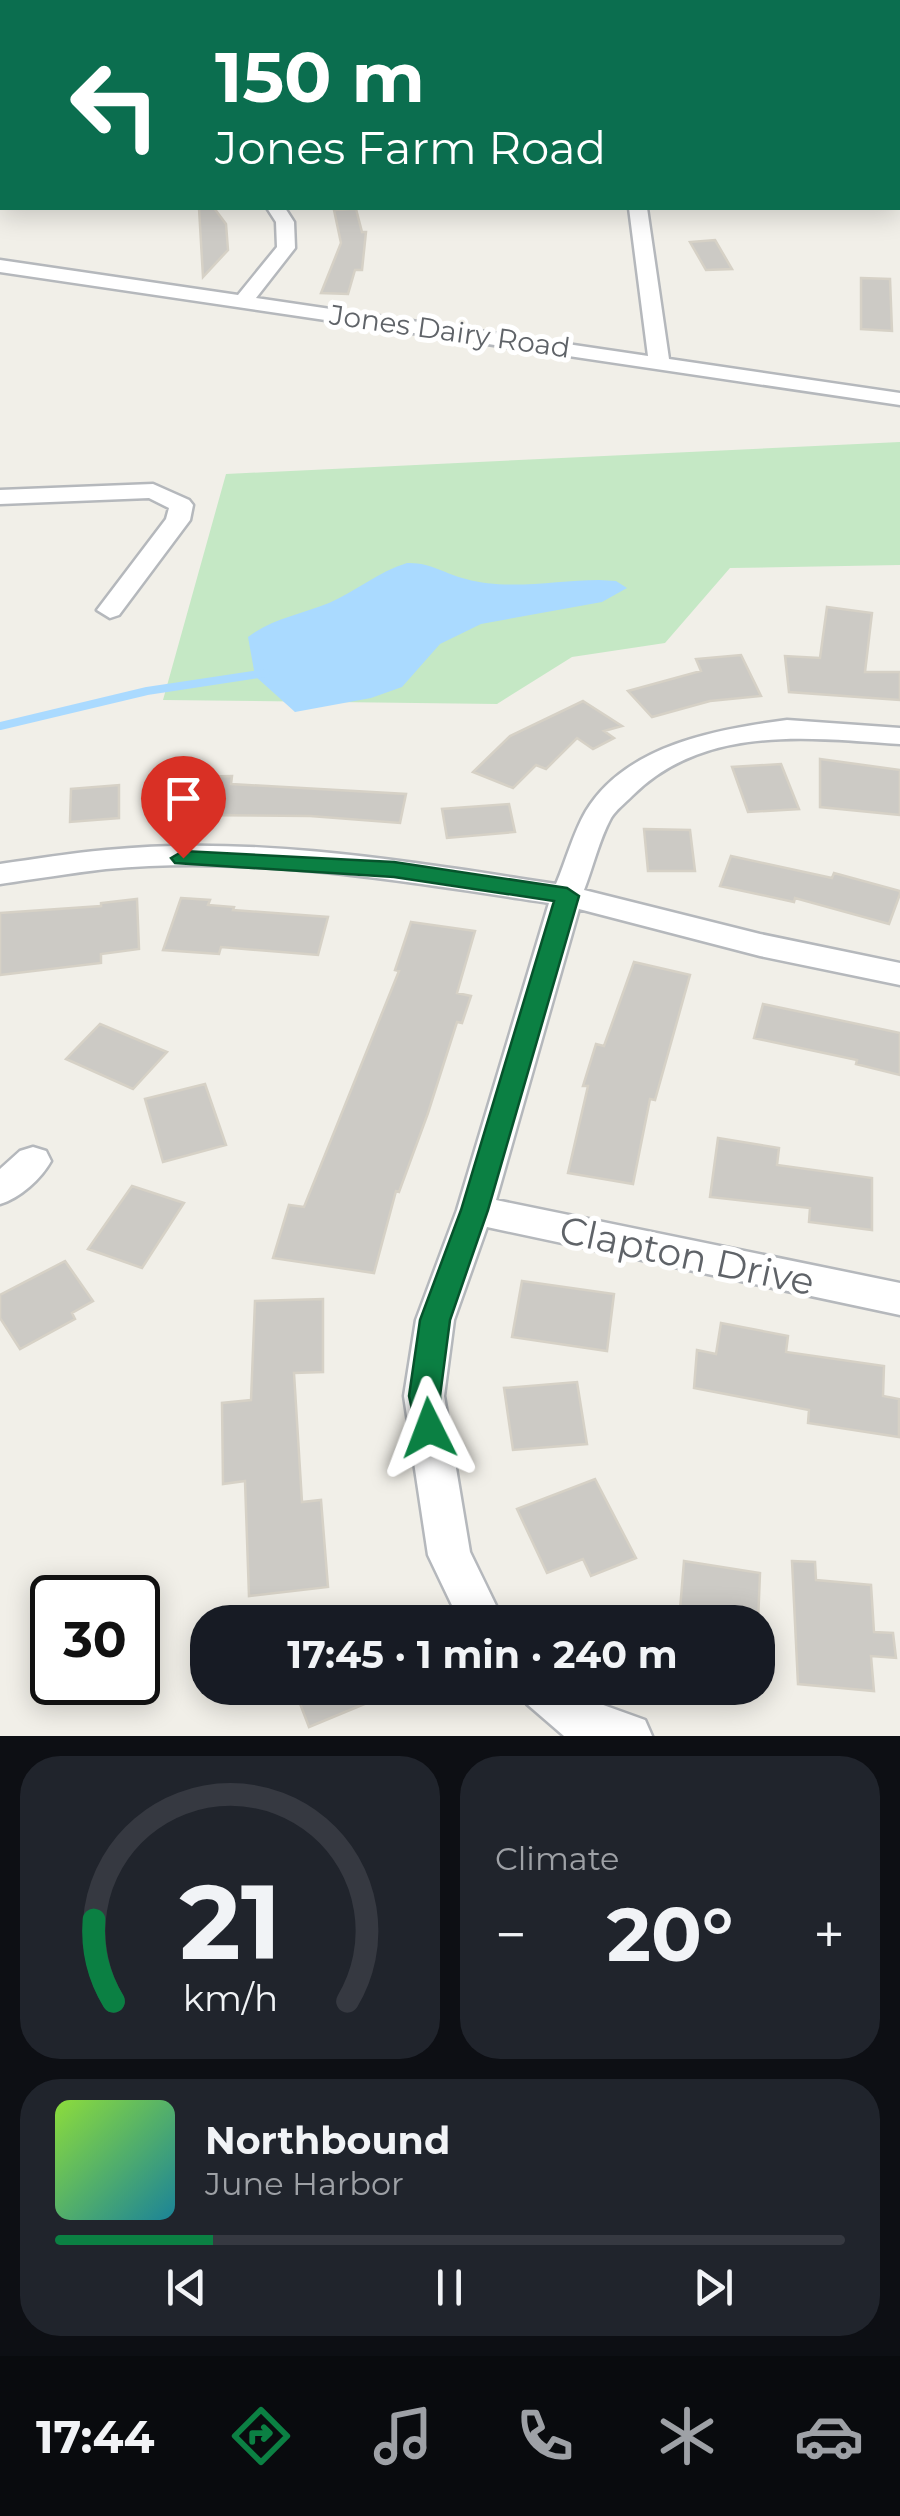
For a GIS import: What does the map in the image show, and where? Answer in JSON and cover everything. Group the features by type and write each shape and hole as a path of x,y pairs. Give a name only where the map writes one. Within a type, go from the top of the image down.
{"street":[{"path":"244,300 286,248 285,222 277,210"},
{"path":"638,210 659,363"},
{"name":"Jones Dairy Road","path":"0,266 900,399"},
{"path":"0,496 153,491 181,504 178,520 110,610"},
{"path":"474,1605 449,1555 424,1396 435,1320 474,1210 567,896 599,813 639,773 676,752 732,735 787,728 900,736"},
{"path":"0,874 109,859 220,858 394,870 567,896 900,974"},
{"path":"0,1190 33,1161"},
{"name":"Clapton Drive","path":"474,1210 900,1299"},
{"path":"563,1705 582,1721 629,1736"}],"green space":[{"path":"900,442 900,565 730,568 665,643 572,657 497,704 163,700 226,474"}],"water":[{"path":"407,563 482,582 515,585 599,580 616,581 627,588 602,602 481,624 440,644 402,687 371,698 295,712 255,676 248,637 277,621 329,603"}],"building":[{"path":"199,210 216,210 226,224 228,250 203,277"},
{"path":"334,210 356,210 362,232 366,232 362,270 355,270 348,294 321,293 341,243"},
{"path":"715,240 732,269 706,270 690,242"},
{"path":"861,278 890,279 892,331 861,329"},
{"path":"827,607 872,613 865,672 900,672 900,700 789,692 785,656 820,658"},
{"path":"741,655 761,696 710,701 652,717 628,691 701,671 696,659"},
{"path":"583,701 622,726 604,731 614,738 593,749 577,738 546,769 536,765 513,788 473,772 510,736"},
{"path":"820,759 900,770 900,815 820,807"},
{"path":"781,764 799,809 748,812 732,767"},
{"path":"232,776 231,784 406,794 400,823 310,816 176,815 182,777"},
{"path":"119,785 119,818 70,822 71,789"},
{"path":"509,804 515,832 447,838 442,809"},
{"path":"644,829 690,830 695,871 648,871"},
{"path":"731,856 832,878 834,873 900,894 889,924 795,898 794,902 720,886"},
{"path":"181,898 210,900 208,905 234,907 233,910 328,917 318,955 221,947 219,954 163,950"},
{"path":"137,899 139,949 101,954 101,963 0,975 0,913 101,906"},
{"path":"411,922 475,931 457,993 471,996 462,1023 457,1022 428,1113 399,1192 396,1191 374,1273 273,1258 289,1205 304,1207 399,971 395,970"},
{"path":"634,962 690,975 655,1100 650,1099 633,1184 568,1173 588,1086 583,1086 596,1044 604,1046"},
{"path":"763,1004 900,1033 900,1075 856,1064 857,1060 754,1038"},
{"path":"100,1024 167,1052 133,1089 66,1059"},
{"path":"205,1084 226,1145 163,1162 145,1099"},
{"path":"718,1138 779,1148 777,1165 872,1178 872,1230 809,1222 810,1208 710,1197"},
{"path":"132,1186 184,1203 142,1268 88,1249"},
{"path":"65,1261 93,1301 72,1313 75,1319 20,1349 0,1318 0,1295"},
{"path":"522,1281 614,1294 607,1351 512,1337"},
{"path":"323,1299 323,1372 294,1373 302,1502 321,1500 328,1587 249,1596 245,1481 223,1484 222,1403 251,1400 255,1301"},
{"path":"721,1323 788,1336 786,1352 884,1366 883,1396 899,1399 899,1437 808,1423 809,1410 694,1388 697,1350 716,1354"},
{"path":"577,1382 587,1444 513,1450 504,1388"},
{"path":"595,1479 636,1558 591,1576 583,1559 547,1573 517,1509"},
{"path":"684,1561 760,1573 759,1605 680,1605"},
{"path":"792,1561 815,1562 816,1580 871,1585 874,1632 893,1633 896,1658 871,1656 874,1691 798,1684"},
{"path":"301,1705 362,1705 309,1727"}],"waterway":[{"path":"0,726 147,691 266,673"}],"route":[{"path":"183,858 394,870 567,896 474,1210 435,1320 424,1396 429,1428"}]}
